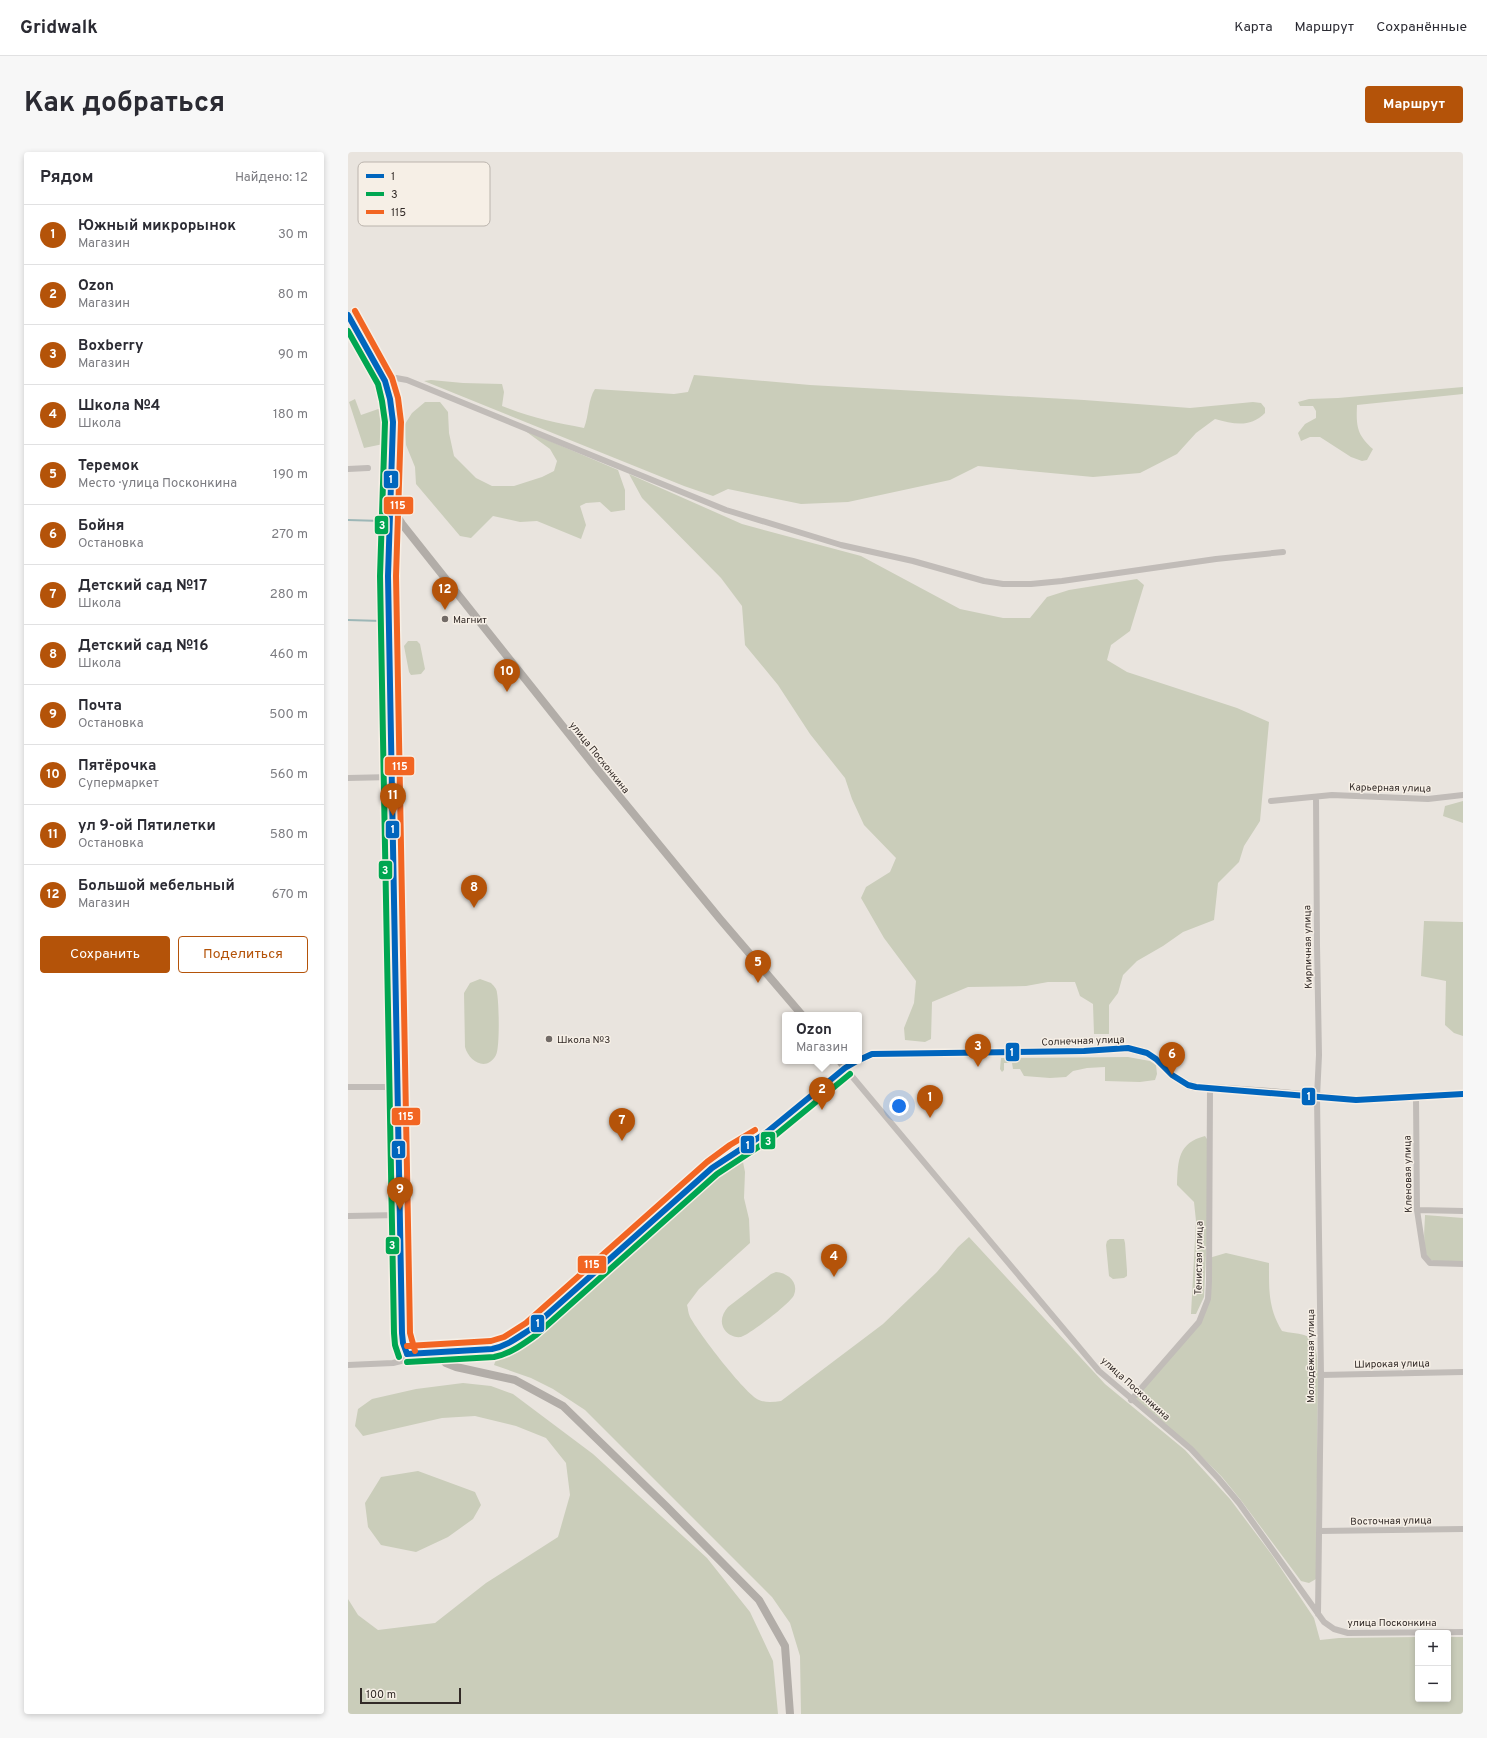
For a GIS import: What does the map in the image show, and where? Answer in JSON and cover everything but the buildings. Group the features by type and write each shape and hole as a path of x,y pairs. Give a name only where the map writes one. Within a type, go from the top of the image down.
{"street":[{"path":"348,315 385,381 392,411 392,467 388,576 402,1334 403,1344 407,1354 401,1361 393,1363 348,1365"},
{"path":"385,381 396,378 407,380 726,510 841,546 912,561 1003,584 1062,581 1216,559 1283,552"},
{"path":"348,469 368,468"},
{"name":"улица Посконкина","path":"390,505 402,524 596,768 720,919 799,1012"},
{"path":"348,778 392,777"},
{"name":"Карьерная улица","path":"1271,801 1332,795 1428,799 1463,795"},
{"name":"Кирпичная улица","path":"1316,797 1317,945 1320,1055 1317,1097"},
{"name":"Солнечная улица","path":"862,1058 872,1054 1084,1051 1128,1048 1143,1051 1152,1056 1172,1075 1188,1085 1210,1089 1270,1092 1356,1100 1416,1098 1463,1094"},
{"name":"улица Посконкина","path":"842,1064 1099,1371 1131,1400 1191,1449 1218,1478 1239,1503 1318,1614 1329,1626 1340,1632 1348,1633 1463,1632"},
{"name":"Солнечная улица","path":"407,1354 499,1348 510,1343 531,1329 712,1168 763,1135 842,1064"},
{"path":"348,1087 398,1087"},
{"name":"Тенистая улица","path":"1131,1400 1199,1322 1205,1309 1209,1281 1210,1089"},
{"name":"Молодёжная улица","path":"1317,1097 1321,1375 1318,1614"},
{"name":"Кленовая улица","path":"1416,1098 1416,1210 1424,1256 1430,1263 1463,1264"},
{"path":"1416,1210 1463,1211"},
{"path":"348,1216 400,1215"},
{"path":"435,1353 446,1363 456,1367 515,1380 563,1406 666,1506 759,1600 785,1646 790,1714"},
{"name":"Широкая улица","path":"1321,1375 1463,1372"},
{"name":"Восточная улица","path":"1320,1531 1463,1529"}],"green space":[{"path":"694,375 810,385 1084,400 1190,408 1253,402 1261,403 1265,408 1265,413 1254,421 1242,424 1215,419 1196,433 1177,454 1140,473 1093,477 978,466 950,480 848,502 801,504 728,489 713,496 684,486 424,381 431,380 502,384 504,392 502,406 543,419 584,428 591,398 595,389 674,394 688,392"},
{"path":"1463,387 1463,394 1357,405 1357,424 1359,430 1364,439 1373,449 1367,460 1362,461 1351,457 1320,437 1310,437 1301,441 1298,433 1305,424 1316,418 1316,411 1313,406 1300,406 1298,402 1309,399 1338,398"},
{"path":"355,399 361,415 384,407 388,443 364,448 349,402"},
{"path":"425,402 440,402 448,412 449,433 454,456 476,478 492,486 514,486 542,477 554,471 557,461 550,449 524,430 618,470 625,490 625,510 611,512 600,502 586,503 580,506 586,525 581,539 537,521 520,522 493,516 471,538 460,536 416,484 415,467 406,445 405,424 412,413"},
{"path":"629,474 742,524 861,556 960,609 1003,618 1030,618 1047,597 1069,590 1137,579 1144,585 1130,631 1111,645 1107,660 1127,672 1237,708 1269,722 1260,821 1244,846 1239,862 1218,883 1214,920 1183,932 1137,961 1123,975 1118,993 1109,1005 1109,1034 1094,1034 1093,1004 1080,996 1075,982 1048,982 1026,986 968,987 932,1002 931,1039 925,1042 905,1040 904,1028 914,1003 916,981 884,938 861,898 866,887 890,872 896,858 864,825 852,799 845,778 810,734 778,685 745,645 742,606 721,578 642,498"},
{"path":"408,641 417,641 420,644 425,669 421,674 411,675 409,672 404,646"},
{"path":"1463,801 1463,823 1443,816 1445,806"},
{"path":"1424,921 1463,922 1463,1036 1454,1033 1445,1025 1446,981 1421,976"},
{"path":"480,979 491,983 496,989 499,1015 499,1035 496,1055 488,1063 483,1064 474,1061 470,1057 465,1047 464,993 470,983"},
{"path":"1128,1057 1150,1061 1156,1065 1157,1074 1155,1080 1140,1082 1105,1081 1105,1067 1087,1068 1073,1071 1066,1077 1050,1078 1024,1076 1020,1069 1013,1069 1012,1063 1004,1063 1004,1070 1002,1072 1000,1069 1001,1058"},
{"path":"1205,1136 1207,1139 1207,1233 1204,1297 1196,1314 1191,1314 1196,1221 1194,1202 1177,1185 1178,1168 1181,1154 1189,1143"},
{"path":"743,1162 745,1172 744,1198 749,1219 750,1243 699,1289 687,1305 690,1317 702,1335 722,1362 743,1387 752,1395 764,1402 781,1401 883,1324 937,1272 958,1247 969,1237 1105,1384 1185,1450 1230,1499 1272,1555 1314,1618 1320,1640 1339,1638 1415,1637 1415,1702 1451,1702 1451,1637 1463,1637 1463,1714 801,1714 800,1656 790,1623 772,1597 585,1410 553,1389 531,1378 494,1365 496,1359 524,1347 551,1325 714,1176 731,1165"},
{"path":"1425,1215 1463,1218 1463,1263 1439,1262 1431,1260 1428,1257 1425,1247 1424,1233"},
{"path":"1110,1239 1124,1239 1127,1276 1124,1278 1113,1279 1109,1276 1106,1245 1107,1241"},
{"path":"1226,1253 1269,1263 1270,1298 1277,1323 1282,1331 1304,1335 1312,1341 1315,1346 1318,1374 1316,1579 1309,1583 1301,1581 1222,1477 1199,1454 1134,1397 1199,1322 1205,1309 1209,1258"},
{"path":"776,1272 785,1274 794,1282 795,1290 791,1299 786,1305 745,1335 738,1337 728,1334 723,1327 722,1319 723,1314 728,1307 771,1274"},
{"path":"463,1383 491,1386 513,1394 593,1454 707,1558 750,1612 773,1661 778,1714 348,1714 348,1599 358,1615 378,1630 435,1623 486,1583 558,1537 570,1495 566,1463 546,1438 516,1426 475,1416 442,1418 363,1436 355,1426 358,1409 372,1399 416,1389"},
{"path":"418,1471 475,1492 481,1505 473,1519 448,1537 416,1552 381,1545 368,1527 365,1503 381,1477"}],"waterway":[{"path":"348,520 382,521"},
{"path":"348,620 382,621"}],"transit line":[{"name":"115","path":"355,311 392,378 398,398 401,422 396,576 410,1333 415,1351"},
{"name":"1","path":"348,315 385,381 390,399 393,422 388,576 402,1333 403,1343 407,1354"},
{"name":"3","path":"348,331 378,384 385,422 380,576 394,1333 395,1345 399,1357"},
{"name":"1","path":"862,1059 872,1054 1084,1051 1128,1048 1147,1053 1156,1059 1172,1075 1188,1085 1196,1087 1356,1100 1463,1094"},
{"name":"1","path":"407,1354 497,1348 531,1329 712,1168 767,1132 852,1064"},
{"name":"3","path":"407,1362 494,1357 505,1354 521,1345 536,1335 717,1174 772,1138 850,1074"},
{"name":"115","path":"407,1346 491,1341 504,1337 526,1323 707,1162 730,1145 755,1130"}],"place":[{"name":"Большой мебельный","path":"445,610"},
{"name":"Магнит","path":"445,619"},
{"name":"Пятёрочка","path":"507,692"},
{"name":"ул 9-ой Пятилетки","path":"393,816"},
{"name":"Детский сад №16","path":"474,908"},
{"name":"Теремок","path":"758,983"},
{"name":"Школа №3","path":"549,1039"},
{"name":"Boxberry","path":"978,1067"},
{"name":"Бойня","path":"1172,1075"},
{"name":"Ozon","path":"822,1110"},
{"name":"Южный микрорынок","path":"930,1118"},
{"name":"Детский сад №17","path":"622,1141"},
{"name":"Почта","path":"400,1210"},
{"name":"Школа №4","path":"834,1277"}]}
